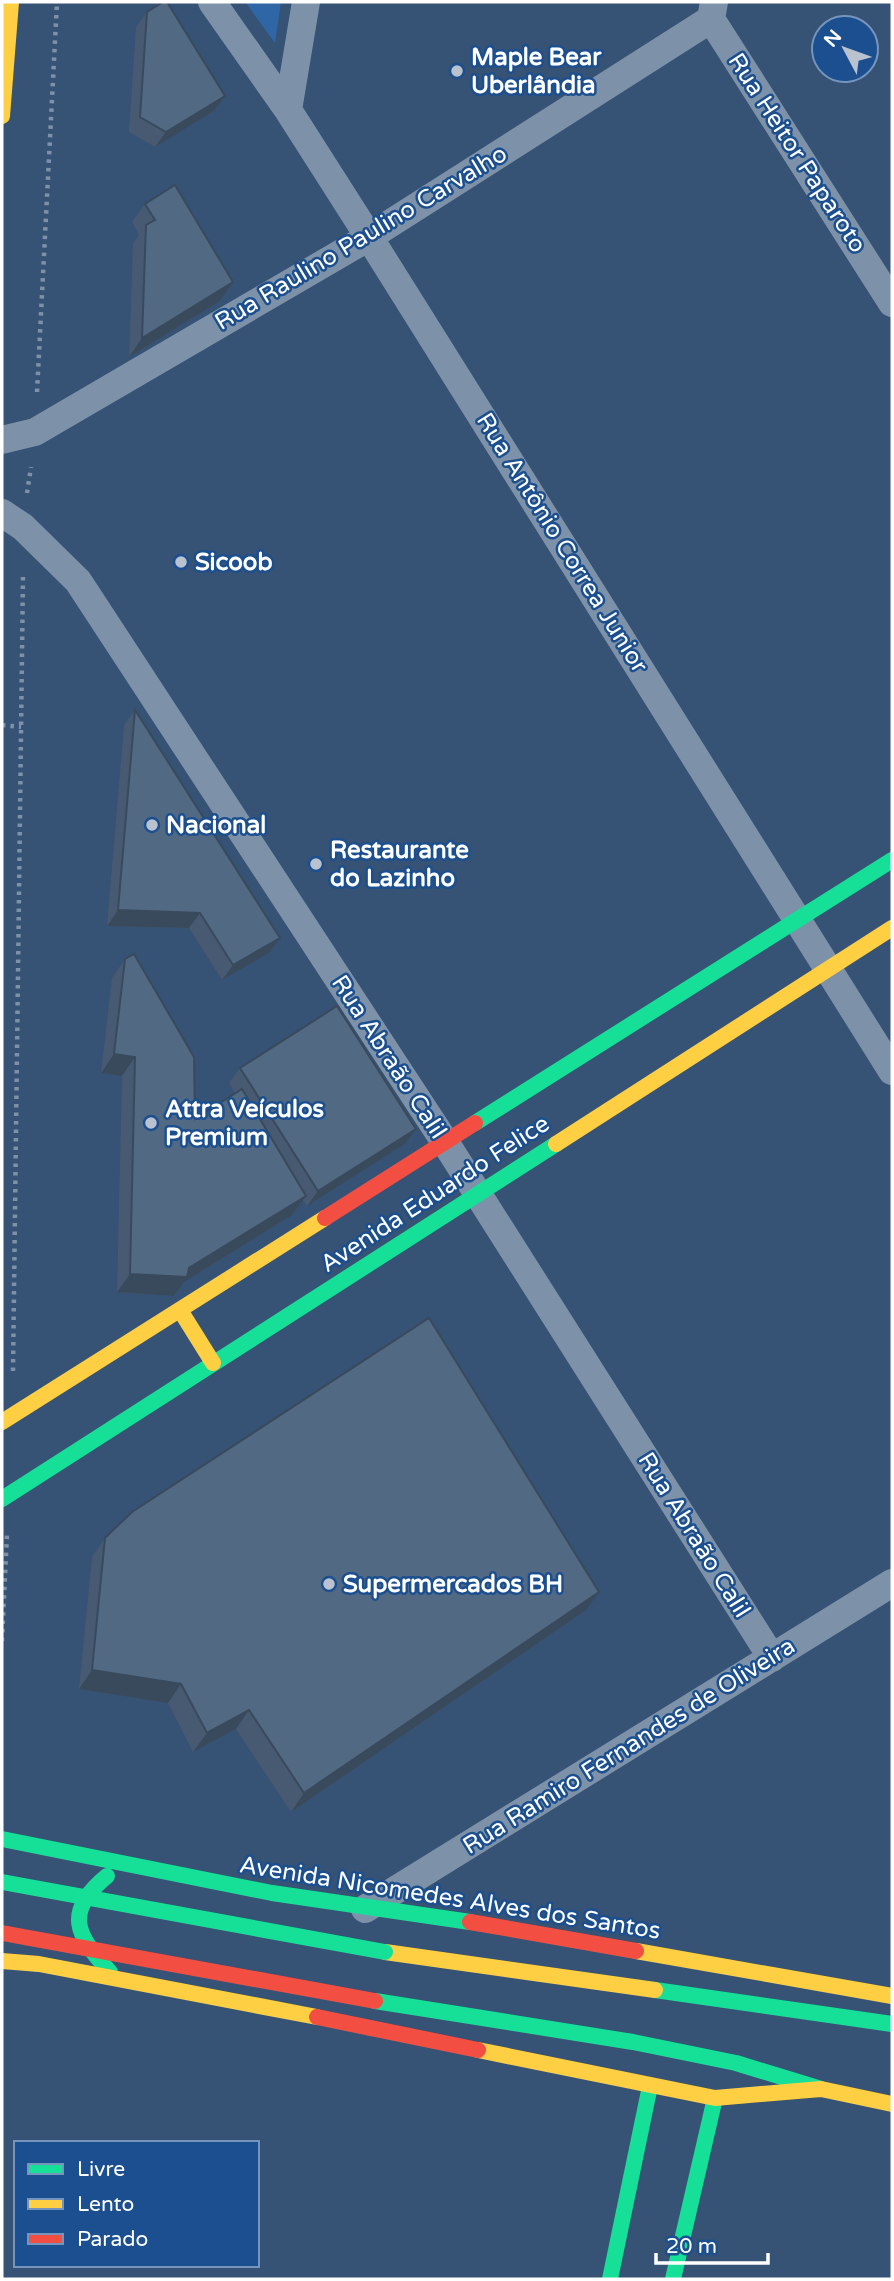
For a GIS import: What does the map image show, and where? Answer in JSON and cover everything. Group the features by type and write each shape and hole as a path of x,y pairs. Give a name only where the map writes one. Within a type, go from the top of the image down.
{"street":[{"path":"2,116 11,2"},
{"name":"Rua Antônio Correa Junior","path":"212,2 288,110 369,237 892,1071"},
{"path":"288,110 306,2"},
{"name":"Rua Raulino Paulino Carvalho","path":"2,440 35,432 369,237 713,10"},
{"name":"Rua Heitor Paparoto","path":"713,10 892,303"},
{"name":"Rua Abraão Calil","path":"13,520 78,581 445,1142 772,1658"},
{"name":"Avenida Eduardo Felice","path":"7,1419 892,860"},
{"name":"Avenida Eduardo Felice","path":"5,1497 892,928"},
{"path":"180,1310 213,1363"},
{"name":"Rua Ramiro Fernandes de Oliveira","path":"365,1909 892,1583"},
{"name":"Avenida Nicomedes Alves dos Santos","path":"2,1839 365,1909 436,1916 892,1996"},
{"path":"116,1978 96,1956 83,1936 77,1909 81,1899 95,1885 114,1872 143,1866"},
{"path":"2,1881 385,1952 892,2024"},
{"path":"2,1933 375,2001 633,2042 736,2063 821,2089 892,2104"},
{"path":"2,1961 39,1964 207,1995 715,2098 821,2089"},
{"path":"610,2279 650,2086"},
{"path":"673,2279 715,2098"}],"path":[{"path":"7,1419 18,727 13,520 35,432 58,2"},
{"path":"2,725 18,727"},
{"path":"2,1641 5,1497"}],"shaded area":[{"path":"245,2 281,2 275,43"}],"building":[{"path":"167,2 225,96 166,132 140,117 147,12"},
{"path":"175,185 233,282 142,338 146,225 155,220 145,204"},
{"name":"Nacional","path":"135,710 280,938 233,965 200,913 118,910"},
{"name":"Attra Veículos Premium","path":"134,954 194,1057 195,1119 242,1089 306,1196 189,1268 187,1277 130,1274 135,1057 114,1054 125,959"},
{"path":"337,1006 416,1129 318,1191 240,1068"},
{"name":"Supermercados BH","path":"429,1318 599,1592 304,1793 249,1710 207,1733 181,1684 92,1670 105,1538 132,1512"}],"traffic: fast":[{"path":"475,1123 892,860"},
{"path":"2,1499 556,1144"},
{"path":"2,1839 272,1893 470,1922"},
{"path":"107,1876 84,1901 79,1924 89,1946 110,1972"},
{"path":"2,1882 385,1952"},
{"path":"655,1990 892,2024"},
{"path":"375,2001 633,2042 736,2063 821,2089"},
{"path":"610,2279 650,2086"},
{"path":"673,2279 715,2098"}],"traffic: slow":[{"path":"2,116 11,2"},
{"path":"556,1144 892,928"},
{"path":"2,1422 325,1218"},
{"path":"180,1310 213,1363"},
{"path":"636,1951 892,1996"},
{"path":"385,1952 655,1990"},
{"path":"2,1961 39,1964 317,2017"},
{"path":"478,2050 715,2098 821,2089 892,2104"}],"traffic: jam":[{"path":"325,1218 475,1123"},
{"path":"470,1922 636,1951"},
{"path":"2,1933 375,2001"},
{"path":"317,2017 478,2050"}],"place":[{"name":"Maple Bear Uberlândia","path":"457,71"},
{"name":"Sicoob","path":"181,562"},
{"name":"Nacional","path":"152,825"},
{"name":"Restaurante do Lazinho","path":"316,864"},
{"name":"Attra Veículos Premium","path":"151,1123"},
{"name":"Supermercados BH","path":"329,1584"}]}
